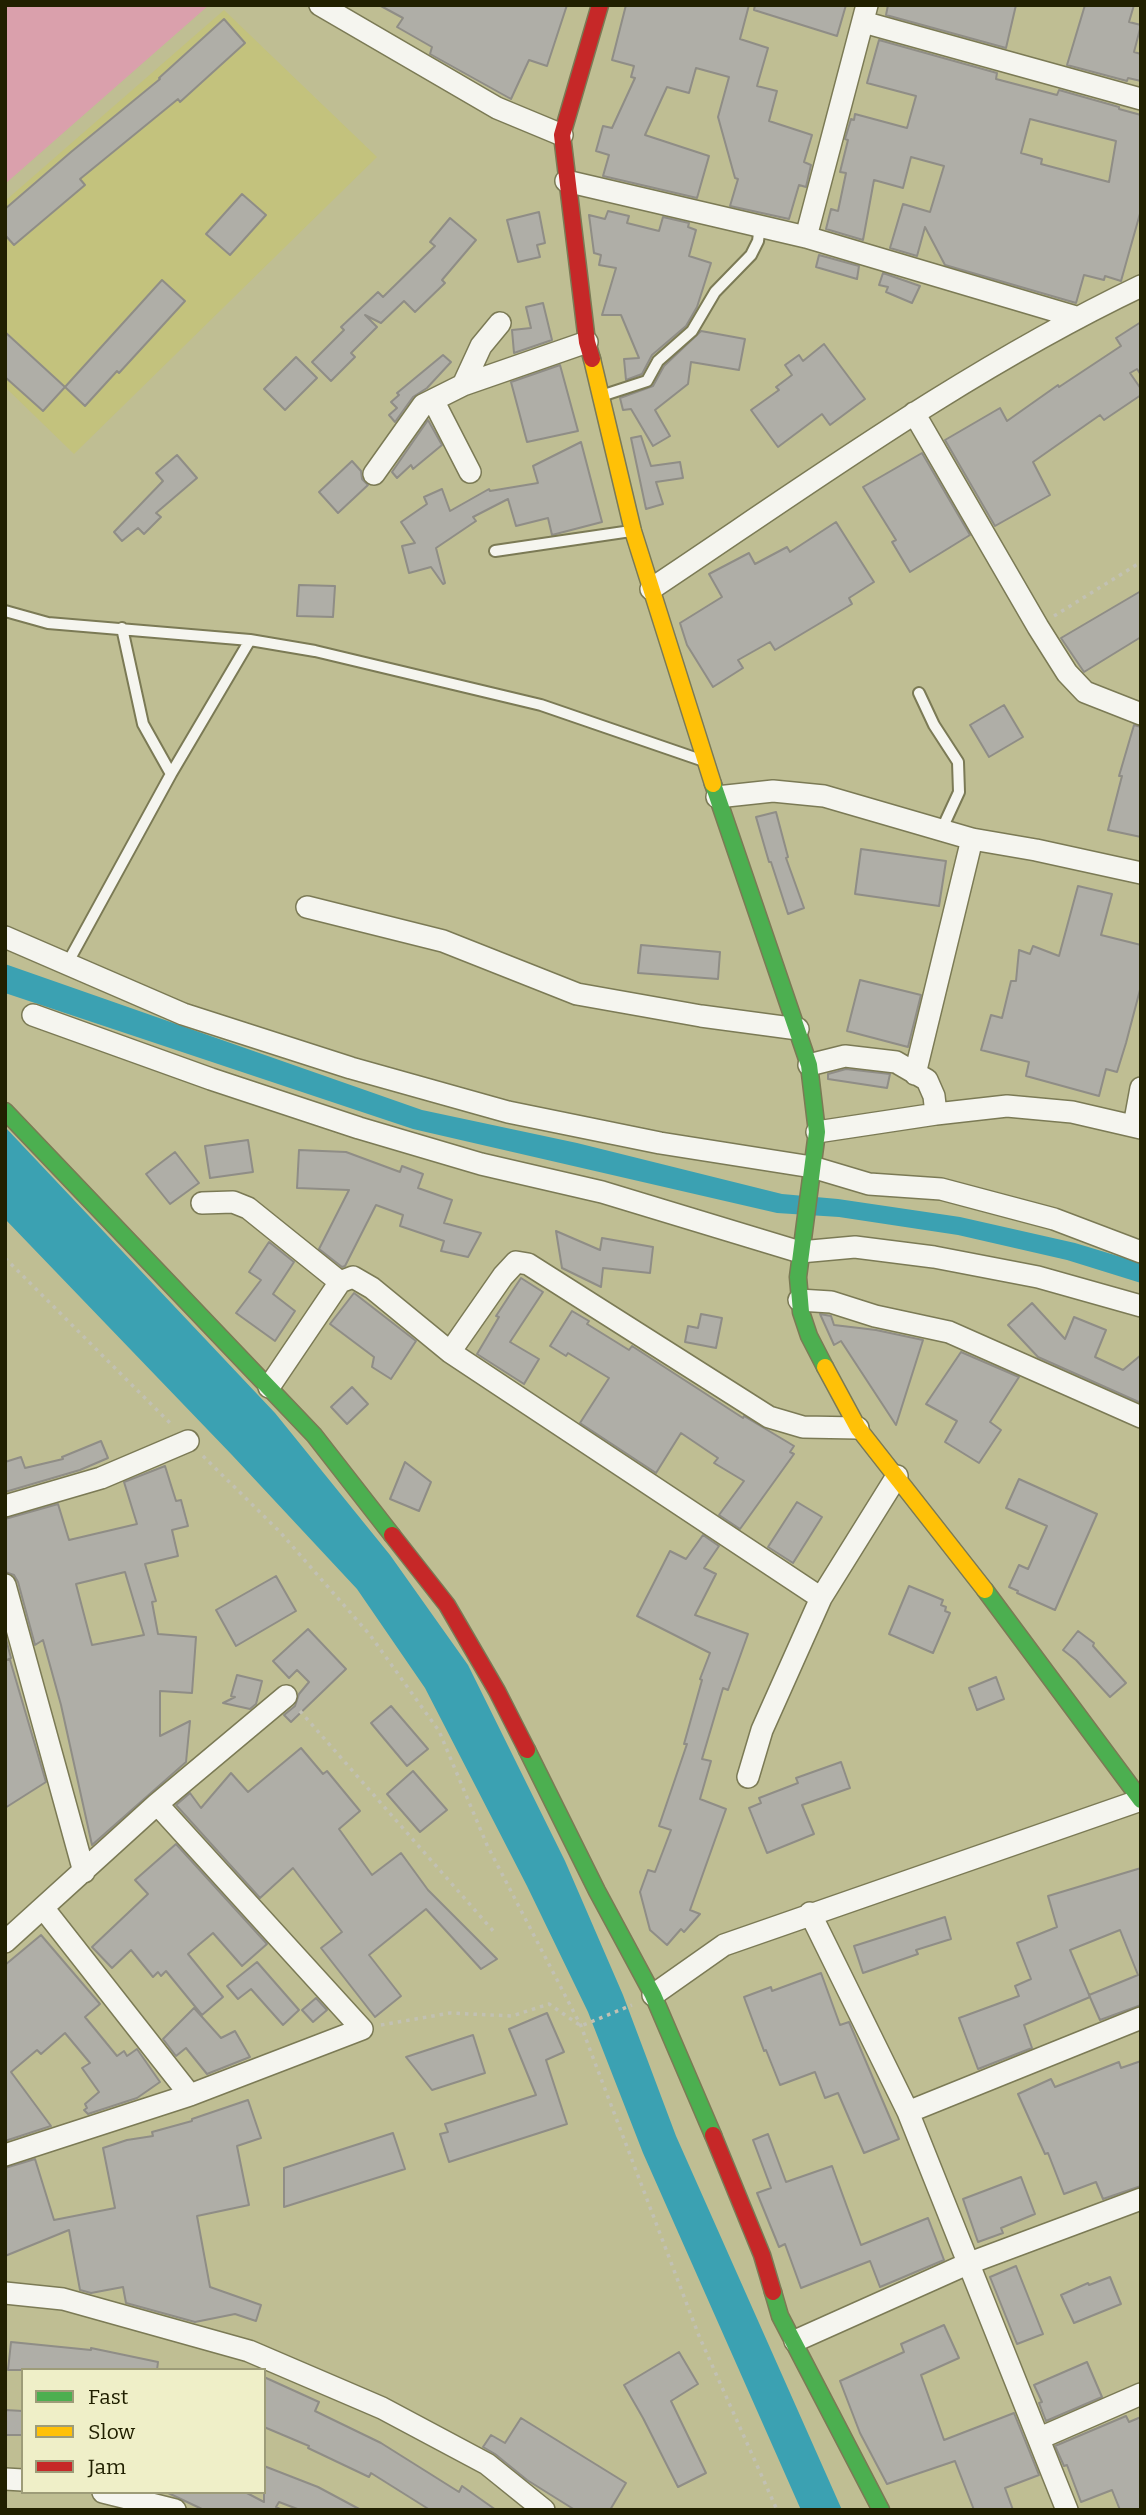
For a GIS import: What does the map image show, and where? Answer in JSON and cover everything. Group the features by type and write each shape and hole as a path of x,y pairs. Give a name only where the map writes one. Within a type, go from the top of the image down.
{"street":[{"path":"320,5 497,107 562,135"},
{"path":"600,5 562,135 587,342 633,531 718,797 809,1065 817,1132 800,1252 798,1277 801,1312 809,1336 858,1429 1131,1770 1141,1800 724,1945 653,1995"},
{"path":"806,237 865,14 1141,99"},
{"path":"566,181 806,237 1076,317"},
{"path":"651,589 914,413 1076,317 1141,286"},
{"path":"463,385 481,346 500,323"},
{"path":"374,474 423,405 463,385 587,342"},
{"path":"433,400 470,472"},
{"path":"914,413 1067,673 1085,692 1141,713"},
{"path":"718,797 774,791 824,796 972,839 1141,873"},
{"path":"915,1074 972,839"},
{"path":"306,907 443,941 577,994 701,1016 798,1029"},
{"path":"5,937 183,1014 351,1068 508,1112 811,1176 869,1184 941,1189 1054,1219 1141,1252"},
{"path":"33,1015 211,1079 359,1128 481,1164 602,1192 800,1252 855,1247 934,1257 1038,1277 1141,1306"},
{"path":"809,1065 845,1056 895,1062 926,1080 934,1096 936,1114"},
{"path":"817,1132 1007,1106 1072,1112 1137,1127 1141,1088"},
{"path":"5,1111 314,1435 447,1605 497,1691 597,1891 653,1995 738,2192 762,2255 780,2316 880,2510"},
{"path":"202,1203 233,1202 248,1208 340,1282"},
{"path":"450,1352 503,1276 516,1262 527,1264 769,1417 803,1427 858,1429"},
{"path":"269,1387 340,1282 354,1277 372,1288 450,1352 821,1598"},
{"path":"799,1300 831,1302 875,1316 949,1332 1141,1417"},
{"path":"5,1506 101,1479 188,1441"},
{"path":"748,1777 762,1730 821,1598 897,1476"},
{"path":"5,1585 84,1872"},
{"path":"5,1942 157,1804 286,1696"},
{"path":"5,2155 190,2095 362,2029 157,1804"},
{"path":"44,1909 190,2095"},
{"path":"810,1913 908,2112 1068,2510"},
{"path":"908,2112 1141,2018"},
{"path":"794,2341 967,2264 1141,2199"},
{"path":"5,2294 63,2299 249,2351 382,2408 486,2464 544,2510"},
{"path":"1040,2438 1141,2394"},
{"path":"111,2494 175,2510"}],"lane":[{"path":"602,396 647,381 651,377 658,361 692,331 715,292 751,256 758,241 760,226"},
{"path":"495,551 633,531"},
{"path":"5,611 48,623 250,640 315,651 541,705 707,762"},
{"path":"122,628 143,724 171,774"},
{"path":"67,964 171,774 250,640"},
{"path":"919,693 934,725 958,762 959,792 941,831"}],"path":[{"path":"1038,627 1141,562"},
{"path":"5,1258 280,1532 370,1635 439,1731 487,1845 581,2026 699,2336 776,2510"},
{"path":"286,1696 495,1933"},
{"path":"362,2029 450,2012 512,2017 549,2004 581,2026"},
{"path":"581,2026 631,2006"}],"shaded area":[{"path":"5,5 209,5 5,184"},
{"path":"224,10 377,157 74,454 5,387 5,201"}],"water":[{"path":"5,964 422,1110 577,1143 782,1194 838,1199 960,1217 1075,1243 1141,1263 1141,1283 1067,1260 958,1235 839,1217 777,1213 413,1129 5,993"},
{"path":"5,1127 275,1413 390,1555 468,1665 565,1861 623,1995 676,2136 842,2510 801,2510 643,2153 588,2012 527,1886 425,1688 357,1589 5,1219"}],"building":[{"path":"379,5 567,5 547,66 529,60 511,99 430,54 432,47 397,27 403,18"},
{"path":"626,5 749,5 740,39 768,48 757,86 777,91 769,121 812,135 804,162 811,165 806,187 799,185 789,219 730,206 738,179 735,178 718,117 729,77 696,68 689,93 667,87 645,135 709,156 697,198 603,176 609,155 596,151 603,126 612,128 635,78 631,77 634,66 612,60"},
{"path":"755,5 846,5 837,36 754,10"},
{"path":"888,5 1016,5 1006,48 886,15"},
{"path":"1085,5 1134,5 1129,22 1141,25 1134,52 1141,54 1141,81 1128,78 1127,81 1067,65"},
{"path":"224,19 245,43 180,102 178,99 80,179 85,185 14,245 5,235 5,209 160,79"},
{"path":"879,40 997,73 996,79 1057,95 1059,90 1141,115 1141,210 1121,281 1105,276 1104,280 1084,275 1076,303 945,265 925,227 917,256 890,248 903,204 930,212 944,166 911,157 903,188 874,180 863,240 826,229 831,209 838,211 846,173 840,172 851,119 854,120 855,114 907,128 916,96 867,83","holes":["1030,119 1116,141 1109,182 1041,164 1042,159 1021,153"]},
{"path":"242,194 266,215 230,255 206,234"},
{"path":"608,211 629,216 627,223 659,231 663,217 689,223 688,227 696,230 689,256 711,263 697,307 686,326 652,355 642,374 626,380 624,359 639,358 621,315 602,315 616,268 599,265 601,255 594,253 589,215 605,219"},
{"path":"539,212 545,243 537,245 540,257 518,262 507,220"},
{"path":"450,218 476,240 442,280 445,283 415,312 404,301 381,323 365,315 377,327 351,353 355,357 331,381 312,362 344,330 341,327 378,292 383,297 435,246 430,242"},
{"path":"819,255 859,266 857,279 816,267"},
{"path":"883,273 920,286 912,303 886,292 888,287 879,285"},
{"path":"162,280 185,301 85,406 65,387"},
{"path":"543,303 552,340 514,353 512,330 531,328 526,307"},
{"path":"1141,322 1141,375 1137,369 1130,373 1141,389 1141,395 1104,420 1100,415 1033,462 1050,495 995,526 945,440 1000,408 1007,421 1121,346 1116,338"},
{"path":"701,331 745,339 739,370 691,362 688,384 655,410 670,436 653,446 631,409 623,410 620,398 653,386 664,366"},
{"path":"5,332 65,387 43,411 5,377"},
{"path":"824,344 865,399 830,425 822,414 778,447 751,410 779,390 776,387 792,375 785,365 799,355 803,361"},
{"path":"443,355 451,362 427,388 413,397 395,422 389,415 397,408 391,402 399,395 397,393"},
{"path":"296,357 317,378 285,410 264,389"},
{"path":"560,365 578,431 527,442 511,382"},
{"path":"428,420 442,445 413,469 411,465 397,478 392,472"},
{"path":"641,436 651,466 680,462 683,478 656,482 663,504 646,509 631,438"},
{"path":"581,442 602,522 552,535 548,518 516,526 508,499 473,517 476,521 436,548 445,583 443,584 431,567 409,573 402,546 415,543 401,522 427,504 424,497 442,489 450,511 489,489 490,491 538,483 533,466"},
{"path":"922,453 970,535 910,572 892,542 896,540 863,487"},
{"path":"177,455 197,478 156,513 161,517 144,534 138,528 122,541 114,532 163,481 156,473"},
{"path":"352,461 368,485 338,513 319,492"},
{"path":"836,522 874,582 849,598 852,604 775,650 770,642 738,660 743,668 713,687 687,645 680,623 722,597 709,574 749,553 755,564 787,547 790,552"},
{"path":"299,585 335,586 333,617 297,616"},
{"path":"1141,591 1141,637 1084,672 1061,638"},
{"path":"1004,705 1023,737 989,757 970,725"},
{"path":"1134,725 1141,727 1141,837 1108,830 1122,776 1119,776"},
{"path":"776,812 788,857 786,858 804,908 788,914 756,817"},
{"path":"861,849 946,861 939,906 855,894"},
{"path":"1078,886 1112,894 1101,935 1141,945 1141,986 1126,1043 1117,1072 1106,1069 1099,1096 1026,1076 1029,1062 981,1050 991,1015 1002,1018 1011,981 1016,981 1019,950 1030,954 1033,946 1059,956"},
{"path":"641,945 720,952 718,979 638,973"},
{"path":"860,980 921,995 908,1047 847,1031"},
{"path":"846,1069 890,1074 887,1088 828,1079 828,1074"},
{"path":"248,1140 253,1172 210,1178 205,1146"},
{"path":"299,1150 346,1152 400,1172 402,1166 423,1174 418,1188 452,1200 444,1223 481,1233 468,1257 441,1251 444,1241 400,1226 403,1215 376,1205 345,1266 342,1267 319,1249 349,1190 297,1188"},
{"path":"175,1152 199,1183 170,1204 146,1174"},
{"path":"556,1231 600,1250 602,1238 653,1247 650,1273 603,1268 601,1287 562,1268"},
{"path":"269,1242 294,1262 273,1294 295,1311 275,1341 236,1313 261,1280 249,1272"},
{"path":"521,1278 543,1292 510,1342 539,1359 524,1384 477,1354 499,1317 496,1316"},
{"path":"354,1293 416,1341 391,1379 372,1367 374,1357 330,1324"},
{"path":"1032,1303 1065,1339 1074,1317 1106,1330 1095,1357 1123,1370 1141,1355 1141,1403 1038,1357 1008,1325"},
{"path":"572,1311 589,1321 587,1324 629,1350 632,1346 743,1418 744,1416 794,1446 790,1452 794,1454 740,1529 719,1515 744,1481 714,1463 718,1458 681,1433 656,1473 580,1423 609,1378 568,1353 566,1356 550,1346"},
{"path":"701,1314 722,1318 716,1348 685,1342 688,1326 698,1328"},
{"path":"820,1314 831,1316 834,1325 923,1340 896,1425 841,1341 834,1345"},
{"path":"961,1352 1019,1377 990,1422 1001,1430 979,1463 945,1442 957,1421 926,1404"},
{"path":"352,1387 368,1404 347,1424 331,1407"},
{"path":"101,1441 108,1458 80,1470 5,1492 5,1462 21,1457 25,1468 63,1459 62,1457"},
{"path":"405,1462 431,1482 419,1511 390,1499"},
{"path":"165,1466 176,1501 181,1500 188,1526 172,1530 178,1556 145,1564 156,1601 152,1602 158,1634 196,1637 192,1693 160,1691 160,1736 190,1721 186,1762 92,1845 61,1705 43,1640 35,1645 18,1582 14,1575 5,1572 5,1519 58,1504 69,1540 137,1524 124,1482","holes":["125,1572 144,1635 92,1645 76,1584"]},
{"path":"1019,1479 1097,1514 1055,1610 1009,1587 1019,1565 1028,1569 1047,1526 1006,1508"},
{"path":"797,1502 822,1517 793,1563 768,1547"},
{"path":"703,1535 719,1546 704,1568 716,1574 695,1615 748,1634 728,1690 723,1688 702,1759 711,1761 700,1799 726,1809 690,1910 700,1914 684,1932 681,1929 667,1945 650,1930 640,1892 648,1870 655,1872 671,1830 659,1826 687,1744 684,1744 702,1680 700,1679 710,1653 637,1616 670,1551 686,1559"},
{"path":"276,1576 296,1611 236,1646 216,1610"},
{"path":"909,1586 943,1600 941,1605 950,1613 933,1653 889,1634"},
{"path":"308,1629 346,1669 291,1722 284,1715 295,1706 299,1694 309,1682 297,1670 289,1678 273,1661"},
{"path":"1078,1631 1094,1643 1093,1646 1126,1683 1110,1697 1076,1660 1063,1650"},
{"path":"5,1635 11,1658 7,1660 10,1660 46,1782 5,1808"},
{"path":"237,1675 262,1681 256,1704 250,1709 223,1703 235,1697 231,1696"},
{"path":"996,1677 1004,1699 977,1710 969,1688"},
{"path":"391,1706 428,1749 407,1766 371,1723"},
{"path":"301,1748 323,1774 327,1771 360,1811 339,1829 372,1875 401,1853 428,1890 497,1959 481,1969 426,1909 369,1955 401,1996 375,2017 321,1948 342,1932 293,1868 260,1898 176,1805 190,1793 201,1808 231,1773 248,1792"},
{"path":"841,1762 850,1788 802,1805 814,1834 767,1853 749,1808 761,1803 759,1798 798,1783 796,1778"},
{"path":"413,1771 447,1810 420,1832 387,1794"},
{"path":"176,1844 267,1944 242,1966 213,1933 188,1954 223,1997 202,2015 166,1971 161,1976 158,1972 153,1977 131,1950 112,1968 92,1947 148,1894 135,1880"},
{"path":"1141,1868 1141,2005 1100,2020 1090,1997 1024,2025 1032,2048 978,2069 959,2018 1019,1996 1015,1986 1031,1979 1017,1943 1057,1927 1048,1896","holes":["1120,1930 1138,1975 1089,1995 1070,1950"]},
{"path":"945,1917 951,1939 916,1950 918,1954 863,1973 854,1946"},
{"path":"41,1935 100,2004 85,2017 117,2056 124,2051 127,2056 137,2049 160,2082 137,2098 88,2114 84,2110 87,2108 85,2104 99,2092 82,2068 90,2063 65,2033 41,2054 37,2050 11,2072 51,2126 5,2141 5,1965"},
{"path":"257,1962 299,2010 283,2025 251,1989 238,1999 227,1986"},
{"path":"821,1973 840,2025 849,2022 899,2139 864,2153 838,2093 825,2098 815,2072 780,2085 744,1997 771,1987 772,1991"},
{"path":"316,1998 327,2010 313,2022 302,2010"},
{"path":"194,2008 221,2038 235,2031 250,2057 207,2074 186,2048 176,2056 163,2039"},
{"path":"547,2013 564,2052 546,2060 567,2124 449,2162 440,2134 448,2132 445,2124 536,2095 509,2029"},
{"path":"473,2035 485,2073 432,2090 406,2057"},
{"path":"1141,2061 1141,2186 1103,2199 1096,2182 1064,2194 1048,2153 1045,2154 1018,2094 1051,2079 1055,2087 1119,2062 1121,2068"},
{"path":"248,2100 261,2138 237,2146 249,2205 197,2216 210,2287 261,2305 256,2321 235,2314 195,2322 126,2303 123,2287 91,2293 80,2290 69,2230 5,2256 5,2168 35,2159 54,2220 115,2208 103,2148 127,2140 153,2136 152,2132 192,2121"},
{"path":"393,2133 405,2169 284,2207 284,2168"},
{"path":"768,2134 786,2182 832,2166 861,2245 928,2218 944,2260 880,2287 870,2261 801,2288 785,2244 779,2247 757,2193 771,2188 753,2140"},
{"path":"1021,2177 1035,2214 1001,2228 1003,2233 978,2242 963,2199"},
{"path":"1016,2266 1043,2334 1017,2344 990,2277"},
{"path":"1110,2277 1121,2304 1074,2323 1061,2295"},
{"path":"944,2325 959,2358 921,2375 944,2440 1014,2413 1039,2475 1005,2488 1013,2510 974,2510 955,2461 887,2484 860,2433 840,2381 904,2352 901,2344"},
{"path":"11,2342 91,2348 158,2362 157,2368 8,2370"},
{"path":"679,2352 698,2384 671,2401 706,2473 678,2487 624,2385"},
{"path":"1087,2362 1102,2397 1046,2421 1039,2403 1042,2402 1034,2385"},
{"path":"266,2378 319,2402 315,2411 381,2443 459,2492 462,2486 496,2510 430,2510 371,2473 369,2477 308,2448 309,2446 266,2428"},
{"path":"5,2410 21,2411 21,2435 5,2435"},
{"path":"1126,2416 1129,2422 1141,2417 1141,2510 1120,2510 1112,2490 1081,2502 1067,2465 1064,2466 1055,2446"},
{"path":"521,2418 626,2483 610,2510 575,2510 527,2480 483,2447 491,2435 505,2443"},
{"path":"266,2467 318,2487 361,2510 300,2510 279,2502 276,2507 282,2510 204,2510 170,2494 249,2494 264,2502"}],"traffic: fast":[{"path":"713,784 809,1065 817,1132 798,1277 801,1312 809,1336 825,1367"},
{"path":"5,1111 314,1435 392,1535"},
{"path":"985,1590 1141,1800"},
{"path":"527,1750 597,1891 653,1995 713,2135"},
{"path":"773,2292 780,2316 881,2510"}],"traffic: slow":[{"path":"592,359 633,531 713,784"},
{"path":"825,1367 858,1428 985,1590"}],"traffic: jam":[{"path":"592,359 587,342 562,135 600,5"},
{"path":"392,1535 447,1605 497,1691 527,1750"},
{"path":"713,2135 762,2255 773,2292"}]}
